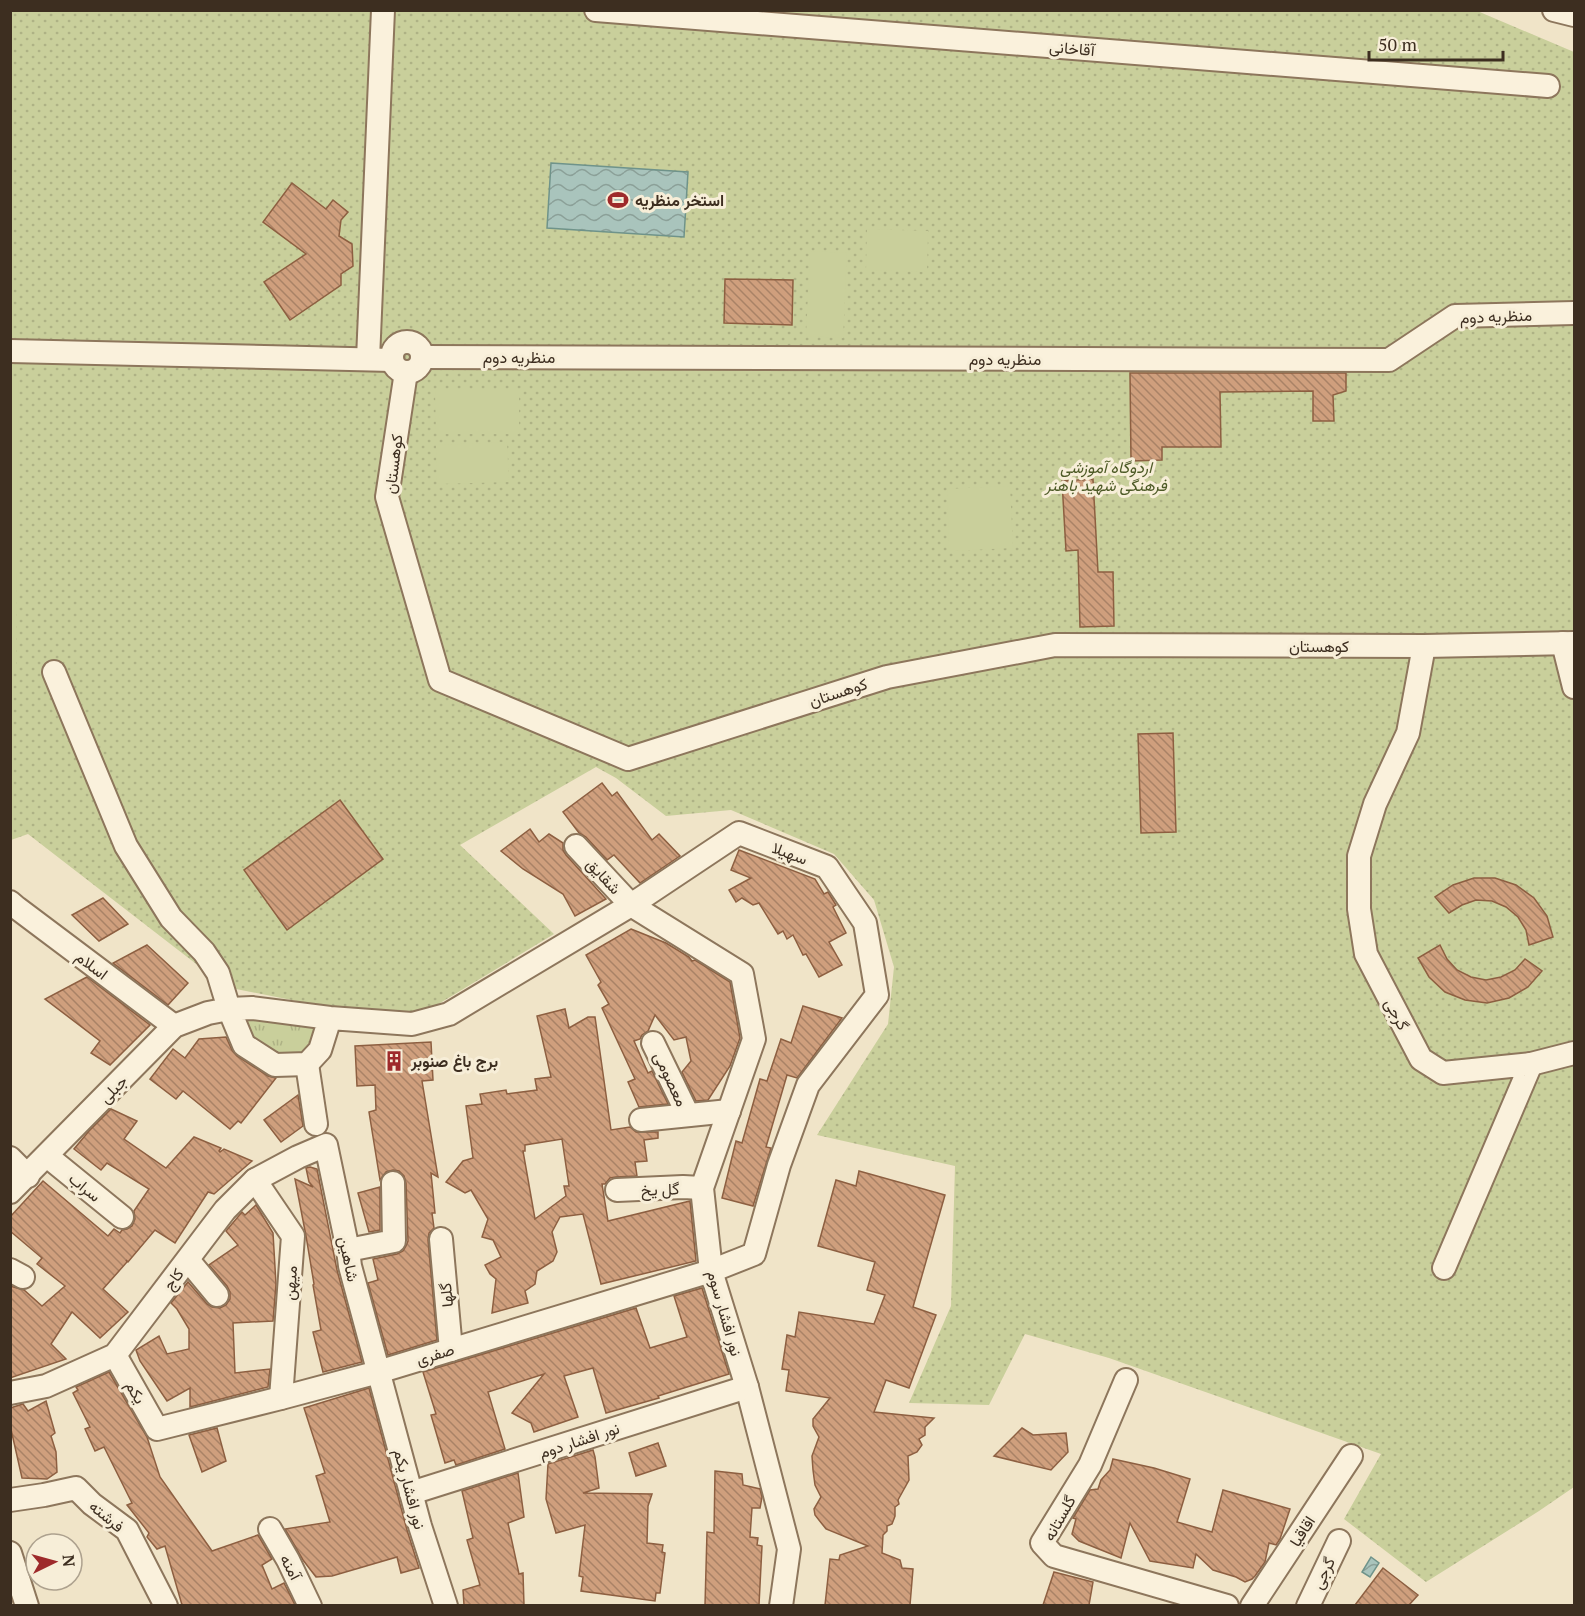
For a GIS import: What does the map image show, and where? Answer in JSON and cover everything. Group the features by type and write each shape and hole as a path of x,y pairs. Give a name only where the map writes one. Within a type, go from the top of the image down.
{"street":[{"path":"368,359 383,10"},
{"name":"آقاخانی","path":"596,10 1548,86"},
{"path":"1554,10 1575,15"},
{"name":"منظریه دوم","path":"399,366 412,371 421,363 423,357 1389,360 1455,316 1575,313"},
{"path":"10,351 368,359 399,366"},
{"name":"کوهستان","path":"399,366 387,497 440,680 628,759 886,677 1055,645 1424,646 1569,643"},
{"path":"1569,643 1575,687"},
{"name":"گرجی","path":"1424,646 1408,733 1375,804 1359,856 1359,909 1366,954 1421,1059 1443,1073 1531,1064 1575,1053"},
{"path":"54,672 126,846 171,918 204,952 218,972 244,1045 275,1065 307,1064 320,1050 330,1018"},
{"name":"سهیلا","path":"230,1009 262,1009 330,1018 412,1024 449,1014 631,905 739,833 827,867 865,923 877,995 808,1085 779,1165 754,1254 711,1271"},
{"name":"شقایق","path":"576,846 631,905"},
{"name":"اسلام","path":"10,902 174,1026"},
{"name":"نور افشار سوم","path":"631,905 742,974 754,1039 702,1188 711,1271 747,1387 789,1549 781,1605"},
{"name":"جبلی","path":"10,1192 174,1026 208,1012 230,1009"},
{"name":"معصومی","path":"653,1043 688,1115"},
{"path":"307,1064 316,1124"},
{"path":"1444,1268 1531,1064"},
{"name":"معصومی","path":"641,1120 729,1110"},
{"name":"کاج","path":"10,1393 46,1386 115,1355 225,1210 255,1180 326,1145"},
{"name":"شاهین","path":"326,1145 350,1266 378,1372"},
{"name":"سراب","path":"47,1156 122,1217"},
{"path":"10,1158 28,1176"},
{"name":"میهن","path":"255,1180 294,1236 281,1398"},
{"path":"348,1251 394,1241 393,1183"},
{"name":"گل یخ","path":"617,1190 702,1188"},
{"name":"گلها","path":"441,1239 451,1350"},
{"path":"188,1260 217,1295"},
{"name":"صفری","path":"157,1429 378,1372 711,1271"},
{"name":"یکم","path":"115,1355 157,1429"},
{"name":"نور افشار یکم","path":"378,1372 420,1526 446,1605"},
{"name":"گلستانه","path":"1126,1380 1090,1465 1042,1543 1054,1556 1227,1605"},
{"name":"نور افشار دوم","path":"411,1493 747,1387"},
{"name":"اقاقیا","path":"1252,1605 1351,1456"},
{"name":"فرشته","path":"10,1500 44,1496 76,1488 92,1504 127,1530 166,1605"},
{"name":"آمنه","path":"270,1530 310,1605"},
{"name":"گرجی","path":"1308,1605 1339,1541"},
{"path":"10,1553 27,1605"}],"green space":[{"name":"اردوگاه آموزشی فرهنگی شهید باهنر","path":"1475,10 1574,52 1574,1487 1426,1582 1344,1519 1381,1454 1109,1358 1025,1334 989,1405 909,1403 951,1306 955,1166 817,1135 888,1024 894,967 874,900 834,854 731,810 666,816 616,778 596,767 460,845 554,934 407,1023 226,987 28,834 11,840 11,11"},
{"path":"867,229 928,231 927,272 866,270"},
{"path":"810,251 847,253 843,338 806,336"},
{"path":"11,378 19,379 16,666 10,666"},
{"path":"435,390 519,390 519,434 436,434"},
{"path":"507,442 509,482 437,484 436,445"},
{"path":"1010,486 1013,548 949,551 947,489"},
{"path":"250,1015 321,1027 310,1050 291,1058 265,1050 240,1022"}],"water":[{"name":"استخر منظریه","path":"551,163 688,172 684,237 547,228"},
{"path":"1371,1557 1379,1563 1370,1577 1362,1572"}],"building":[{"path":"292,183 326,209 333,200 348,212 341,220 339,236 352,244 353,266 341,274 341,285 290,320 264,282 306,254 263,222"},
{"path":"725,279 793,280 792,325 724,323"},
{"path":"1130,373 1346,373 1346,391 1333,395 1334,421 1313,421 1313,391 1220,392 1221,447 1162,447 1162,460 1131,461"},
{"path":"1093,479 1098,572 1113,572 1114,626 1080,627 1078,550 1066,551 1062,481"},
{"path":"1173,733 1176,832 1141,833 1138,734"},
{"path":"602,783 612,796 617,792 652,840 659,834 680,856 640,883 614,855 607,860 586,837 579,833 563,812"},
{"path":"340,800 383,859 287,930 244,870"},
{"path":"530,829 539,842 549,834 563,843 566,855 606,899 575,916 563,894 523,869 501,851"},
{"path":"739,850 815,879 824,894 828,892 836,905 833,907 846,933 829,942 842,965 819,977 806,954 803,955 793,935 787,939 783,931 778,934 759,903 753,905 742,898 736,902 729,890 751,878 731,870"},
{"path":"1474,878 1495,878 1516,885 1534,898 1547,916 1553,937 1529,945 1526,930 1518,917 1506,907 1492,901 1476,900 1449,913 1435,897 1453,885"},
{"path":"103,898 128,924 99,941 72,915"},
{"path":"631,929 666,943 692,961 695,960 730,982 740,1038 730,1066 708,1100 696,1101 682,1072 691,1061 686,1037 674,1040 655,1015 648,1031 640,1039 634,1041 648,1073 652,1071 668,1104 639,1107 628,1082 635,1079 602,1008 609,1004 598,985 601,982 586,955"},
{"path":"147,945 188,983 168,1005 113,963"},
{"path":"1440,945 1447,959 1457,970 1471,977 1486,980 1501,977 1515,970 1525,959 1542,971 1528,987 1509,998 1487,1003 1465,1000 1445,992 1429,977 1418,958"},
{"path":"87,977 150,1025 110,1065 91,1053 100,1041 45,999"},
{"path":"803,1006 842,1018 797,1078 787,1075 766,1147 771,1148 753,1206 722,1198 736,1141 742,1143 760,1079 767,1081 781,1039 791,1043"},
{"path":"565,1009 569,1028 588,1017 595,1017 611,1130 630,1127 636,1132 658,1132 658,1138 644,1140 647,1161 635,1162 637,1176 610,1178 602,1184 608,1221 690,1201 696,1261 601,1284 583,1214 560,1217 552,1232 557,1252 553,1261 537,1271 535,1284 525,1291 528,1303 492,1313 496,1279 485,1265 501,1257 493,1240 482,1237 488,1219 471,1190 465,1193 446,1182 463,1161 473,1158 466,1106 482,1104 480,1094 506,1090 507,1094 537,1090 535,1079 551,1077 537,1016","holes":["562,1139 569,1186 564,1186 566,1196 535,1219 523,1151 525,1151 525,1145"]},
{"path":"226,1037 237,1056 268,1076 276,1078 241,1123 238,1121 230,1129 183,1091 176,1099 150,1079 173,1049 185,1058 199,1039"},
{"path":"431,1042 433,1080 422,1081 438,1177 431,1173 435,1213 432,1213 434,1228 429,1233 428,1240 437,1340 388,1355 368,1283 378,1280 373,1259 403,1251 408,1241 406,1183 399,1171 393,1170 386,1172 380,1180 369,1112 376,1110 375,1085 357,1086 355,1046"},
{"path":"298,1095 303,1126 281,1142 264,1120"},
{"path":"111,1109 137,1121 124,1139 166,1168 194,1137 221,1148 220,1152 224,1149 252,1161 214,1194 208,1192 175,1243 155,1230 128,1262 126,1260 127,1262 103,1289 128,1312 100,1338 72,1312 51,1344 66,1359 10,1378 10,1286 24,1290 42,1306 65,1286 37,1264 42,1258 10,1231 10,1217 43,1181 108,1236 114,1229 120,1233 132,1226 135,1219 134,1211 149,1189 107,1163 101,1170 74,1149"},
{"path":"306,1168 317,1169 337,1270 362,1362 323,1372 313,1332 321,1330 295,1179 313,1187 309,1182"},
{"path":"859,1171 945,1195 913,1307 936,1315 909,1388 886,1380 874,1412 934,1418 925,1427 925,1435 919,1439 922,1445 917,1452 908,1456 909,1480 898,1500 899,1504 895,1507 892,1524 887,1526 887,1531 883,1535 882,1553 900,1560 902,1568 913,1569 910,1605 825,1605 830,1559 839,1560 840,1555 868,1546 826,1529 815,1515 814,1509 821,1497 815,1485 813,1470 812,1456 819,1437 813,1426 813,1419 830,1398 786,1391 789,1370 782,1369 787,1335 795,1337 799,1312 874,1324 885,1295 867,1290 875,1262 818,1246 836,1180 856,1186"},
{"path":"380,1187 380,1230 369,1232 358,1193"},
{"path":"256,1205 273,1233 276,1284 273,1321 233,1323 235,1373 270,1369 268,1387 190,1407 190,1388 167,1401 140,1361 136,1350 159,1336 167,1354 189,1349 189,1329 171,1303 188,1282 207,1304 220,1308 226,1305 230,1299 230,1292 209,1265 238,1245 226,1231 242,1212 245,1215"},
{"path":"702,1288 729,1374 606,1413 593,1368 564,1376 578,1417 534,1432 531,1423 512,1413 544,1374 488,1392 505,1449 456,1465 454,1460 445,1463 431,1415 436,1414 423,1372 636,1308 650,1348 687,1337 674,1296"},
{"path":"109,1372 147,1437 160,1477 212,1551 258,1535 272,1559 262,1565 272,1589 284,1583 295,1605 182,1605 165,1546 157,1549 147,1537 149,1533 127,1505 132,1503 104,1447 95,1451 85,1429 90,1427 73,1393 78,1390 76,1387"},
{"path":"369,1388 419,1568 401,1573 397,1557 332,1576 316,1577 285,1529 330,1522 316,1476 325,1473 304,1408"},
{"path":"46,1401 55,1433 51,1436 56,1452 57,1472 47,1479 22,1478 10,1425 10,1408 23,1404 28,1411"},
{"path":"217,1428 226,1461 202,1472 189,1435"},
{"path":"1022,1428 1033,1435 1066,1433 1068,1452 1051,1470 994,1456"},
{"path":"658,1443 666,1466 636,1476 629,1453"},
{"path":"593,1450 599,1488 583,1493 652,1494 648,1506 647,1543 663,1545 662,1552 665,1553 660,1593 656,1593 655,1601 581,1591 583,1577 579,1576 585,1525 556,1533 546,1499 548,1464"},
{"path":"1113,1459 1190,1479 1177,1522 1212,1532 1223,1490 1290,1509 1280,1539 1276,1545 1269,1543 1265,1562 1252,1579 1245,1582 1213,1570 1196,1554 1193,1568 1150,1561 1130,1523 1121,1558 1079,1541 1072,1534 1076,1519 1073,1518 1090,1490 1098,1489 1101,1480 1110,1470"},
{"path":"715,1471 742,1474 743,1485 760,1489 762,1497 760,1508 752,1508 750,1537 758,1538 757,1545 762,1546 759,1605 705,1605 707,1532 714,1533"},
{"path":"518,1473 524,1517 508,1523 519,1574 523,1573 524,1605 464,1605 463,1590 480,1585 467,1540 473,1538 462,1491"},
{"path":"1383,1568 1418,1595 1409,1605 1355,1605"},
{"path":"1054,1572 1093,1582 1089,1605 1043,1605"}],"place":[{"name":"استخر منظریه","path":"618,200"},
{"name":"برج باغ صنوبر","path":"394,1061"}]}
